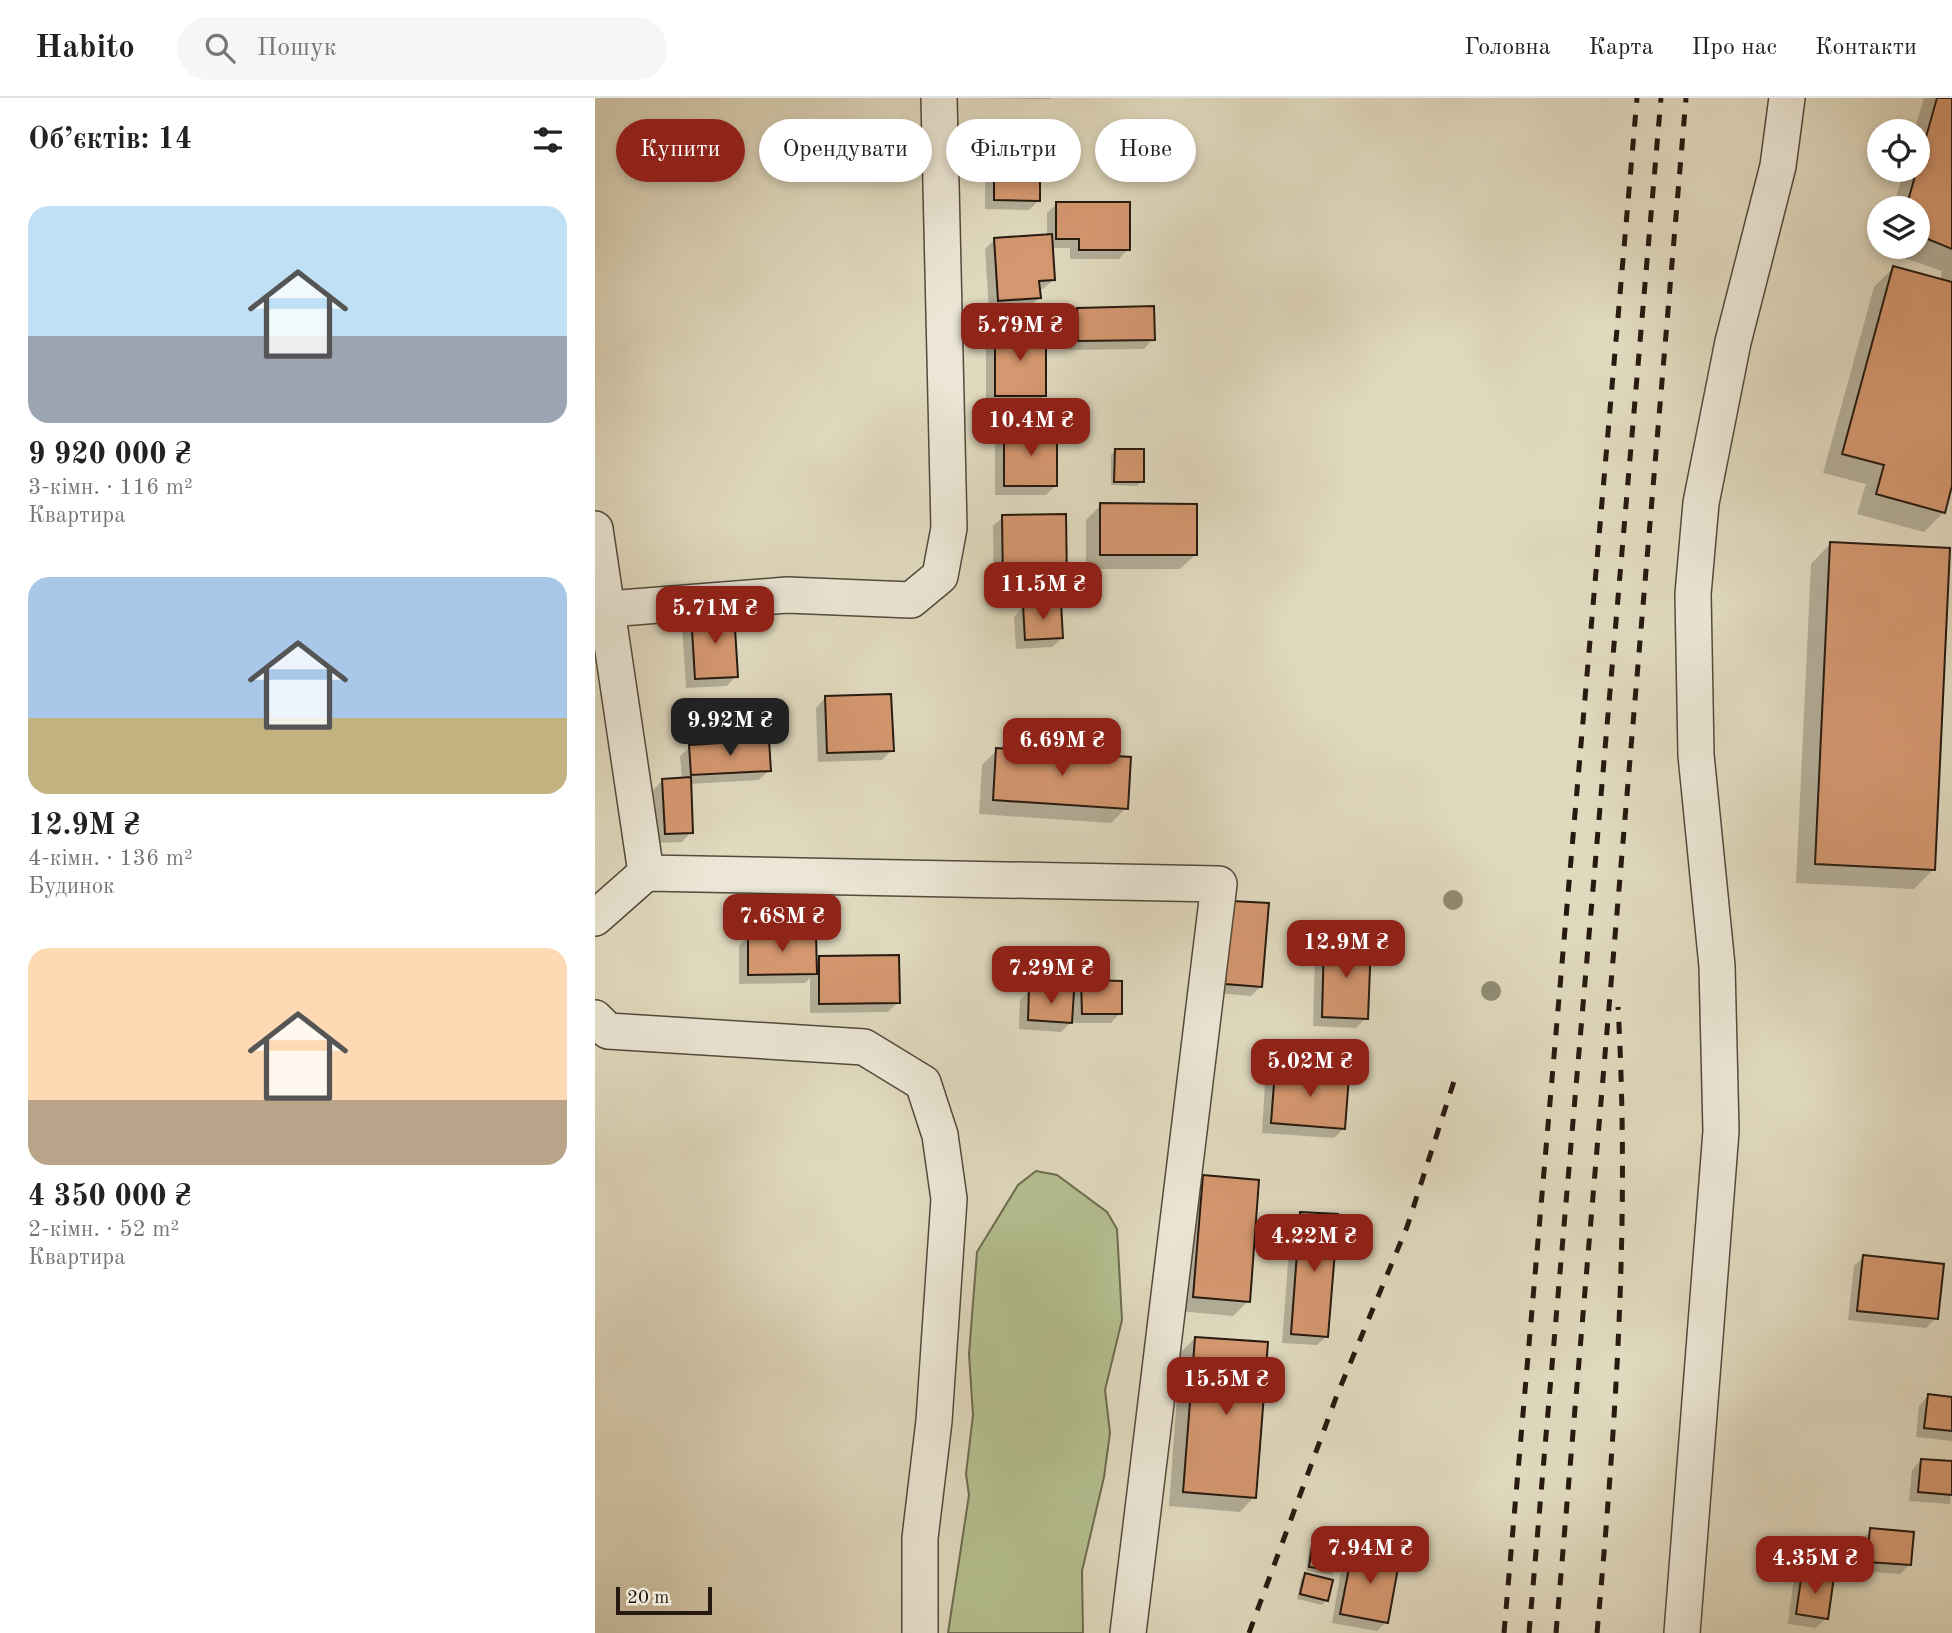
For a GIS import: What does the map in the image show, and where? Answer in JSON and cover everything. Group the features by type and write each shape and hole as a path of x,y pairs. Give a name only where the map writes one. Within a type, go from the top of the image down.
{"street":[{"path":"608,610 787,595 911,600 940,576 949,528 939,98"},
{"path":"1682,1633 1721,1131 1717,966 1696,755 1693,594 1701,503 1733,342 1778,166 1787,98"},
{"path":"595,529 646,873"},
{"path":"595,918 646,873 1219,884 1128,1633"},
{"path":"595,1018 608,1031 864,1047 923,1083 940,1136 949,1199 935,1407 921,1538 920,1633"}],"green space":[{"path":"1036,1171 1057,1175 1107,1212 1117,1229 1122,1320 1105,1390 1110,1433 1104,1477 1082,1571 1083,1633 948,1633 969,1495 966,1474 973,1415 969,1354 977,1252 1018,1185"}],"building":[{"path":"1937,98 1952,98 1952,249 1930,240 1930,196 1909,196 1913,182 1930,182 1930,123"},
{"path":"994,182 1040,182 1040,201 994,200"},
{"path":"1056,202 1130,202 1130,250 1079,250 1079,239 1056,239"},
{"path":"1052,234 1055,280 1039,281 1041,298 998,301 994,238"},
{"path":"1893,266 1952,282 1952,486 1945,513 1876,494 1884,465 1842,454"},
{"path":"1154,306 1155,340 1078,341 1077,308"},
{"path":"995,331 1046,331 1046,396 995,396"},
{"path":"1004,429 1057,429 1057,486 1004,486"},
{"path":"1115,449 1144,449 1144,482 1114,482"},
{"path":"1100,503 1197,504 1197,555 1100,555"},
{"path":"1066,514 1067,584 1003,585 1002,515"},
{"path":"1830,542 1950,548 1935,870 1815,864"},
{"path":"1061,603 1063,638 1025,640 1023,605"},
{"path":"734,612 738,677 695,679 691,614"},
{"path":"891,694 894,751 827,753 825,696"},
{"path":"769,740 771,771 691,775 689,745"},
{"path":"996,748 1131,757 1128,809 993,800"},
{"path":"691,777 693,833 665,834 662,779"},
{"path":"1232,901 1269,903 1262,987 1225,984"},
{"path":"748,934 816,934 817,974 748,975"},
{"path":"1324,941 1371,943 1368,1019 1322,1017"},
{"path":"899,955 900,1003 819,1004 819,956"},
{"path":"1081,980 1122,981 1122,1014 1082,1014"},
{"path":"1029,989 1074,991 1072,1023 1028,1020"},
{"path":"1275,1070 1349,1076 1345,1129 1271,1123"},
{"path":"1203,1175 1259,1180 1250,1302 1193,1297"},
{"path":"1300,1212 1338,1214 1328,1337 1291,1334"},
{"path":"1863,1255 1944,1264 1938,1319 1857,1311"},
{"path":"1195,1337 1268,1342 1256,1498 1183,1492"},
{"path":"1928,1394 1952,1397 1952,1431 1924,1428"},
{"path":"1921,1459 1952,1461 1952,1495 1918,1492"},
{"path":"1870,1528 1914,1532 1911,1565 1867,1562"},
{"path":"1313,1539 1342,1543 1338,1571 1309,1567"},
{"path":"1353,1548 1400,1557 1388,1623 1340,1614"},
{"path":"1802,1572 1834,1577 1828,1619 1796,1614"},
{"path":"1305,1573 1333,1580 1328,1601 1300,1594"}],"railway":[{"path":"1504,1633 1637,98"},
{"path":"1529,1633 1661,98"},
{"path":"1556,1633 1686,98"},
{"path":"1597,1633 1615,1398 1622,1242 1618,1007"},
{"path":"1249,1633 1337,1395 1407,1227 1456,1075"}]}
